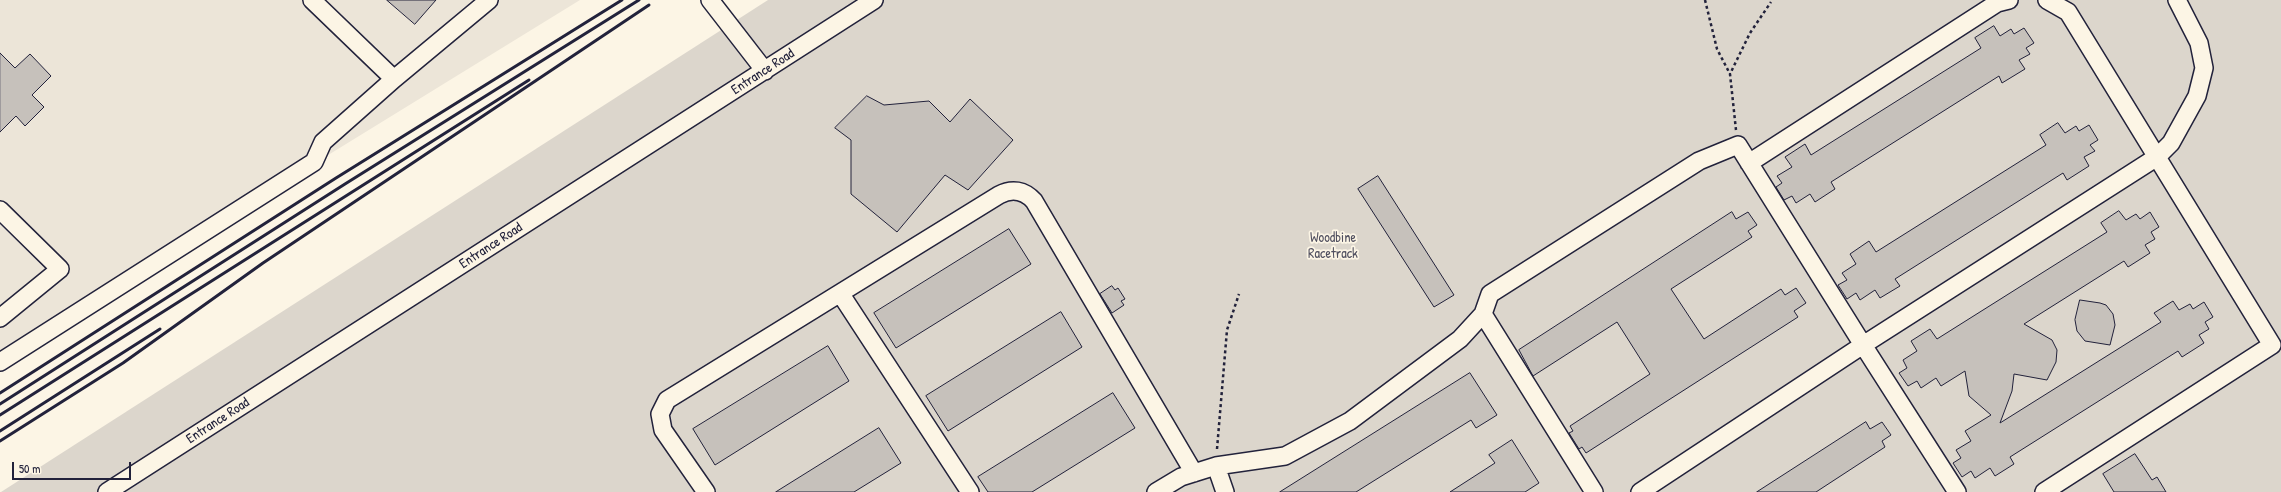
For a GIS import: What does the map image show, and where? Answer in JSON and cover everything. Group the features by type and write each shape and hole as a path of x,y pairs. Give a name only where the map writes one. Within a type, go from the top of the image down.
{"street":[{"path":"312,0 394,79"},
{"path":"0,362 314,162 323,142 394,79 489,0"},
{"path":"710,0 765,71"},
{"name":"Entrance Road","path":"107,492 874,0"},
{"path":"1749,163 1997,3 2009,0"},
{"path":"2044,492 2272,345 2068,12 2048,0"},
{"path":"1640,492 1862,345 2157,157 2171,143 2197,96 2204,68 2199,43 2177,0"},
{"path":"1156,492 1181,477 1216,466 1285,456 1350,420 1460,339 1483,314 1490,294 1699,161 1738,145 1862,345 1957,492"},
{"path":"706,492 663,430 660,414 665,403 674,395 999,195 1014,190 1029,195 1034,201 1194,473"},
{"path":"0,210 60,269 0,318"},
{"path":"840,293 970,492"},
{"path":"1483,314 1594,492"},
{"path":"1216,466 1225,492"}],"path":[{"path":"1705,0 1717,49 1730,74 1738,145"},
{"path":"1730,74 1750,33 1771,2"},
{"path":"1216,466 1227,330 1239,294"}],"shaded area":[{"path":"0,0 580,0 0,357"}],"green space":[{"name":"Woodbine Racetrack","path":"768,0 2281,0 2281,492 1,492"}],"building":[{"path":"387,0 436,0 415,24"},
{"path":"1994,26 2000,36 2011,29 2014,34 2024,28 2034,43 2026,48 2030,54 2019,60 2025,69 2002,83 1999,76 1831,182 1835,189 1815,202 1810,194 1796,203 1792,196 1784,200 1776,187 1782,183 1777,176 1792,167 1785,157 1805,144 1811,155 1981,48 1975,38"},
{"path":"0,53 15,68 30,54 51,76 32,95 44,107 25,126 16,116 0,132"},
{"path":"867,96 884,105 929,101 950,122 970,99 1013,140 968,190 945,175 897,232 851,194 851,140 835,128"},
{"path":"2058,123 2065,133 2076,126 2079,131 2089,125 2098,140 2090,145 2095,151 2084,157 2089,166 2067,180 2063,173 1895,279 1900,286 1880,298 1875,290 1860,300 1856,293 1847,299 1838,285 1847,280 1842,273 1856,264 1850,254 1869,241 1876,252 2046,145 2040,135"},
{"path":"1378,176 1454,295 1434,307 1358,189"},
{"path":"2119,211 2126,220 2136,214 2140,219 2150,212 2159,227 2151,232 2155,239 2145,245 2150,253 2128,267 2124,261 2024,324 2052,340 2057,350 2056,362 2047,380 2014,374 2012,391 2000,423 2161,322 2154,313 2173,301 2179,310 2190,304 2193,309 2204,302 2213,317 2205,322 2209,329 2199,335 2204,343 2182,357 2178,351 2010,457 2014,464 1995,476 1990,468 1975,478 1971,471 1962,477 1953,463 1961,458 1956,450 1971,441 1965,431 1991,415 1969,396 1965,371 1941,386 1936,378 1921,388 1917,381 1908,386 1899,373 1907,368 1903,360 1917,351 1911,341 1930,329 1937,339 2107,232 2101,223"},
{"path":"1732,212 1736,219 1748,212 1757,225 1748,231 1752,237 1671,289 1704,339 1781,289 1785,295 1796,288 1806,303 1794,311 1798,317 1586,453 1582,447 1579,449 1569,433 1573,431 1570,426 1650,374 1617,322 1533,376 1519,350"},
{"path":"1009,229 1031,264 896,348 874,313"},
{"path":"1112,286 1115,290 1118,288 1125,299 1121,301 1124,305 1112,313 1100,294"},
{"path":"2080,300 2106,305 2113,314 2115,325 2110,345 2085,341 2077,331 2075,320"},
{"path":"1061,312 1082,347 948,431 926,396"},
{"path":"828,346 849,381 715,465 693,429"},
{"path":"1470,373 1497,415 1476,428 1471,420 1356,492 1280,492"},
{"path":"1113,393 1135,428 1032,492 988,492 978,477"},
{"path":"1866,422 1870,429 1882,422 1891,435 1882,441 1885,447 1816,492 1757,492"},
{"path":"879,428 901,463 854,492 776,492"},
{"path":"1512,440 1539,483 1525,492 1450,492 1495,463 1489,455"},
{"path":"2135,454 2152,480 2157,477 2166,492 2114,492 2103,474"}],"railway":[{"path":"0,393 336,178 622,0"},
{"path":"0,404 345,184 639,0"},
{"path":"0,441 123,363 263,263 649,5"},
{"path":"0,415 529,80"},
{"path":"0,431 160,329"}]}
